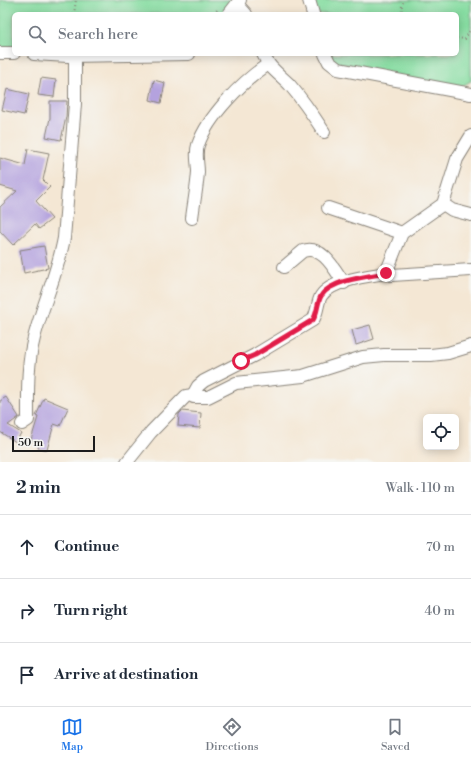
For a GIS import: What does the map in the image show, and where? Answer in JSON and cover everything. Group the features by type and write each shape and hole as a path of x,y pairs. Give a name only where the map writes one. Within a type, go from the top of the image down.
{"street":[{"path":"309,0 312,12"},
{"path":"231,12 239,2 245,12"},
{"path":"0,53 12,53"},
{"path":"22,424 28,420 29,372 34,338 61,255 64,238 75,104 75,56"},
{"path":"326,56 329,62 338,69 471,94"},
{"path":"192,218 198,171 196,153 198,145 208,125 265,59 289,84 311,111 324,132"},
{"path":"386,273 402,233 443,204 457,160 471,136"},
{"path":"443,204 452,210 471,215"},
{"path":"328,208 402,233"},
{"path":"284,267 307,249 316,252 328,260 344,282"},
{"path":"127,462 151,432 186,396 193,394 198,386 204,381 255,355 313,320 322,294 328,288 344,282 386,273 392,275 471,270"},
{"path":"193,394 194,397 203,398 236,383 303,376 363,357 384,355 431,355 448,353 471,346"}],"path":[{"path":"74,12 76,0"},
{"path":"403,12 401,9 404,0"},
{"path":"459,38 465,39 471,28"}],"green space":[{"path":"0,0 233,0 224,12 12,12 12,51 0,51"},
{"path":"313,0 471,0 471,81 456,90 335,62 330,56 459,56 459,12 316,12"}],"building":[{"path":"41,78 56,80 54,97 38,95"},
{"path":"154,80 165,83 161,103 150,100"},
{"path":"7,89 29,94 24,115 2,110"},
{"path":"50,101 67,101 66,117 61,140 46,137 50,118"},
{"path":"28,149 49,153 43,180 50,187 36,201 52,219 39,229 35,224 13,245 0,231 0,207 17,191 0,186 0,158 25,165"},
{"path":"44,246 48,268 24,273 20,250"},
{"path":"370,325 374,339 356,345 352,330"},
{"path":"6,397 19,417 8,425 21,433 16,442 0,432 0,401"},
{"path":"44,398 68,408 60,426 54,424 47,450 38,448 40,443 31,440 38,417 36,416"},
{"path":"182,411 201,413 200,428 178,426 179,414"}],"route":[{"path":"241,361 255,355 313,320 316,315 319,300 328,288 357,278 386,273"}]}
